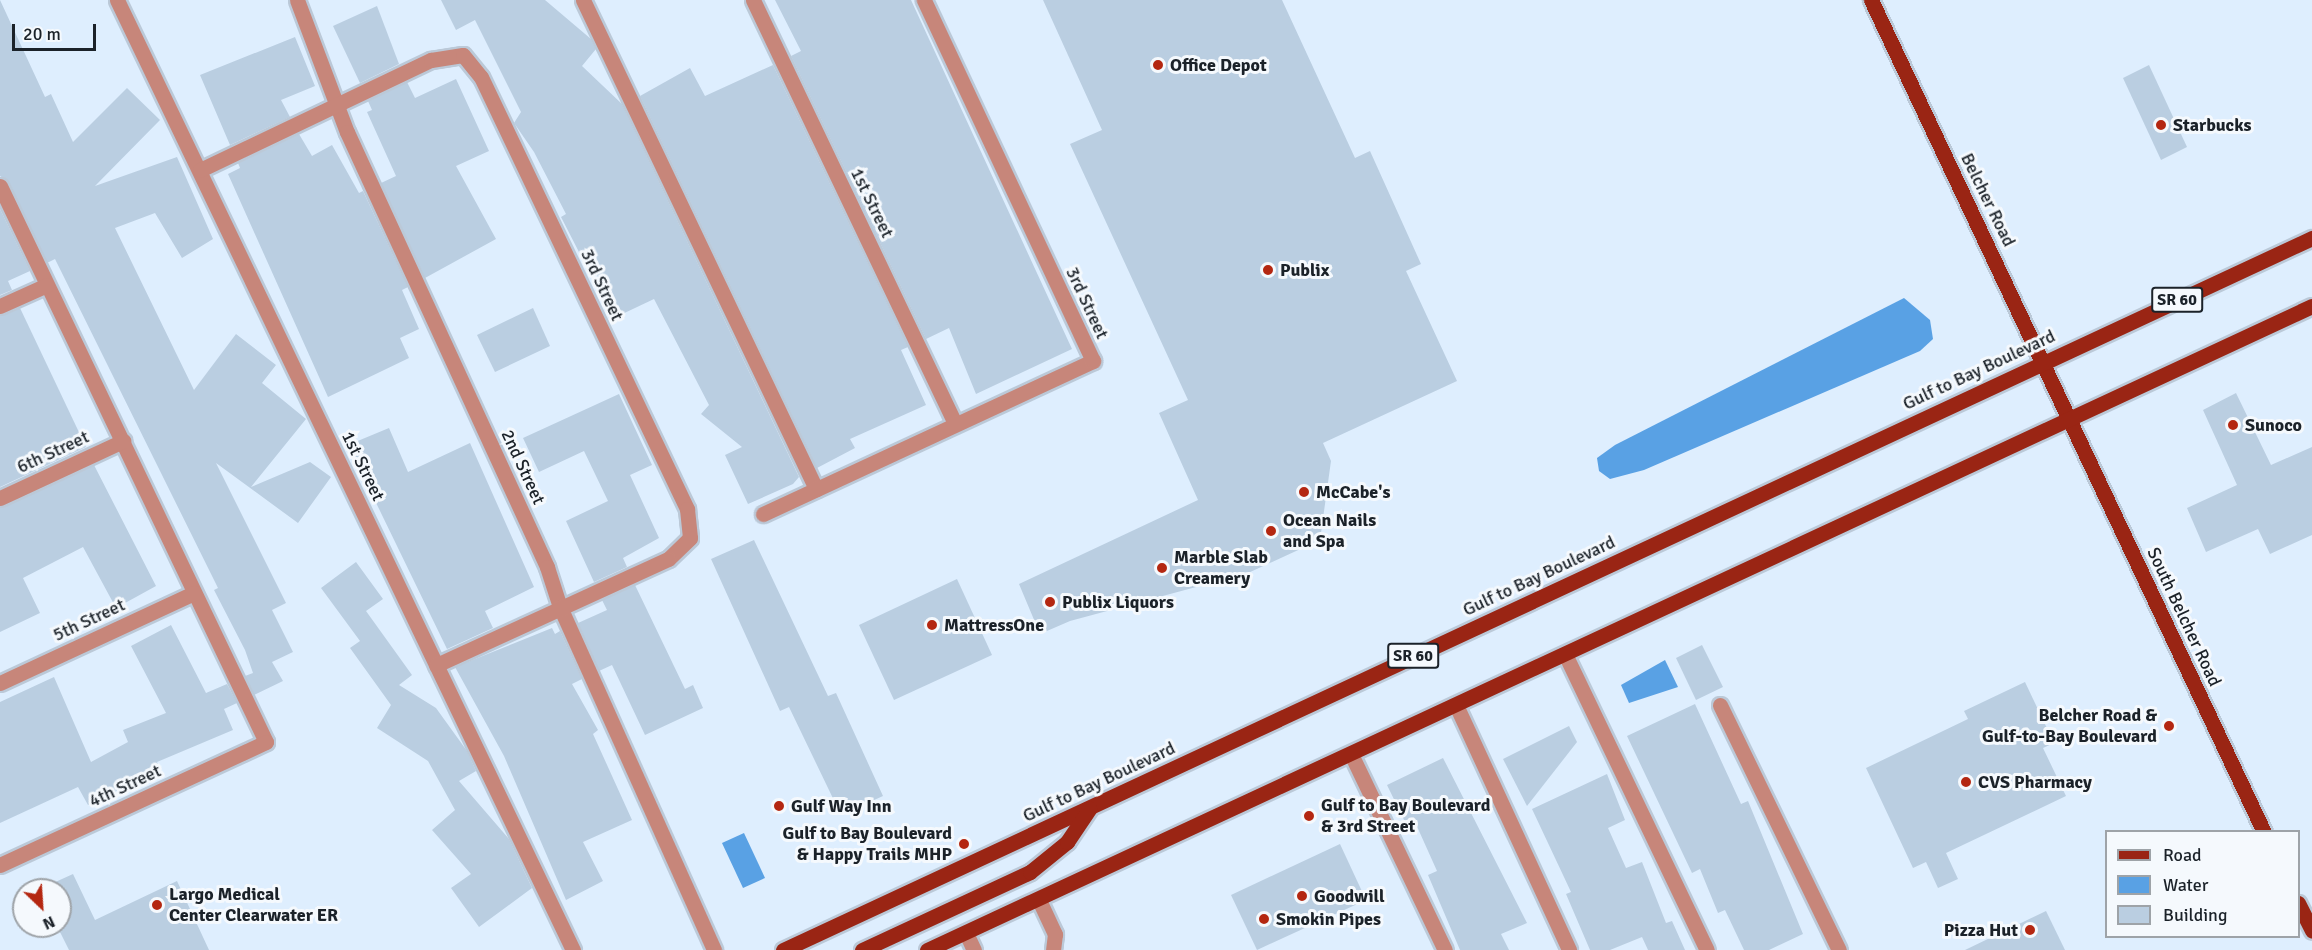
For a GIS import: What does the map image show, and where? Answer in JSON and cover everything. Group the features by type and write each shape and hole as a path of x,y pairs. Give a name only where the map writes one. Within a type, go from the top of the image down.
{"main road":[{"name":"Belcher Road","path":"1871,0 2068,419"},
{"name":"Gulf to Bay Boulevard","path":"783,950 2312,238"},
{"path":"927,950 1039,900 2312,306"},
{"name":"South Belcher Road","path":"2068,419 2264,830"},
{"path":"862,950 1030,872 1067,842 1089,807"},
{"path":"2300,907 2312,931"}],"street":[{"name":"1st Street","path":"117,0 573,950"},
{"name":"2nd Street","path":"297,0 341,104 347,132 548,567 560,607 714,950"},
{"path":"583,0 816,489"},
{"name":"1st Street","path":"753,0 955,423"},
{"name":"3rd Street","path":"924,0 1093,361 955,423"},
{"name":"3rd Street","path":"341,104 431,60 463,55 481,77 687,509 690,538 668,559 560,607"},
{"path":"200,170 341,104"},
{"path":"0,186 194,593"},
{"path":"0,306 47,285"},
{"path":"763,514 955,423"},
{"name":"6th Street","path":"0,498 123,441"},
{"name":"5th Street","path":"0,683 194,593"},
{"name":"4th Street","path":"0,865 266,742 194,593"},
{"path":"436,665 560,607"},
{"path":"1565,654 1707,950"},
{"path":"1456,705 1569,950"},
{"path":"1720,705 1834,948"},
{"path":"1351,754 1445,950"},
{"path":"1039,900 1055,934 1053,950"},
{"path":"966,933 974,950"}],"water":[{"path":"1904,298 1930,320 1933,339 1920,351 1644,470 1610,479 1599,471 1597,458 1615,445"},
{"path":"1665,660 1678,687 1629,703 1621,685"},
{"path":"744,833 765,878 743,888 722,843"}],"building":[{"path":"0,0 45,97 51,94 73,142 127,88 160,120 95,186 177,157 213,239 182,258 155,213 115,228 194,390 236,334 276,365 262,383 306,419 251,487 310,462 331,477 298,523 216,463 286,603 272,610 293,652 272,662 283,681 254,695 245,676 253,673 245,650 214,590 218,588 55,259 47,263 9,182 0,176"},
{"path":"441,0 545,0 591,39 596,49 582,66 622,104 799,477 793,484 748,504 725,455 742,447 701,414 709,405 654,299 616,317 586,251 580,254 561,217 566,214 534,152 514,123 521,112 475,20 456,30"},
{"path":"775,0 911,0 1072,349 976,394 949,328 926,339 791,56 801,51"},
{"name":"Publix","path":"1043,0 1282,0 1355,158 1370,151 1421,264 1406,271 1457,381 1323,443 1331,461 1320,540 1248,573 1070,621 1040,634 1019,584 1198,500 1159,413 1188,400 1070,144 1102,130"},
{"path":"377,6 399,64 360,83 333,26"},
{"path":"295,37 315,86 281,100 290,117 230,145 200,75"},
{"path":"773,65 908,347 901,350 926,405 850,439 855,448 817,468 640,96 690,68 705,96"},
{"name":"Starbucks","path":"2149,65 2187,147 2161,160 2123,78"},
{"path":"456,79 489,151 456,166 496,239 425,278 381,183 396,176 367,112 372,110 368,101 407,82 415,98"},
{"path":"299,134 312,156 332,145 359,193 363,191 408,287 402,290 419,329 400,338 409,358 328,397 228,174 240,168 238,163"},
{"path":"0,209 30,271 8,281 12,290 0,295"},
{"path":"20,308 86,447 0,487 0,316"},
{"path":"533,308 550,346 495,372 477,335"},
{"path":"2236,393 2271,465 2312,447 2312,535 2270,554 2258,529 2206,552 2187,508 2237,485 2203,410"},
{"path":"619,394 652,465 630,475 659,538 623,558 627,567 594,582 566,521 608,501 584,451 539,472 523,438"},
{"path":"389,428 408,472 470,443 534,587 485,611 493,628 447,649 348,445"},
{"path":"94,465 156,586 116,608 83,547 23,578 40,613 0,632 0,508"},
{"path":"754,540 828,696 836,693 883,796 841,815 789,707 780,711 711,559"},
{"path":"356,562 383,599 366,611 412,675 399,685 436,708 467,751 476,771 459,781 509,839 532,888 479,927 451,888 471,874 432,830 455,810 428,761 377,728 391,705 350,648 360,641 321,588"},
{"path":"957,579 992,655 894,700 859,625"},
{"path":"635,585 685,689 693,685 703,708 645,735 612,665 599,671 578,623 607,610 602,600"},
{"path":"171,625 206,693 227,684 237,703 224,709 233,730 157,762 160,770 88,805 78,787 0,823 0,702 54,677 91,762 128,742 123,730 166,713 131,646"},
{"path":"552,628 555,634 560,631 582,679 572,684 598,730 593,734 632,820 583,842 603,881 566,900 504,756 455,667"},
{"path":"1702,645 1723,687 1696,700 1676,658"},
{"name":"CVS Pharmacy","path":"2025,682 2054,743 2043,748 2066,796 1946,853 1958,879 1938,888 1926,862 1913,868 1866,768 1968,719 1964,711"},
{"path":"1695,704 1741,804 1748,801 1803,934 1769,950 1744,950 1725,910 1718,913 1700,869 1692,873 1627,736"},
{"path":"1569,726 1577,742 1527,806 1503,759"},
{"path":"1443,758 1527,923 1501,934 1509,950 1460,950 1428,875 1437,871 1415,822 1407,826 1387,785"},
{"path":"1607,774 1625,820 1608,828 1626,868 1642,862 1666,923 1672,921 1685,950 1648,950 1642,937 1610,950 1590,950 1566,894 1571,892 1532,809"},
{"path":"1340,844 1366,900 1257,950 1231,895"},
{"name":"Largo Medical Center Clearwater ER","path":"73,874 95,920 177,881 209,950 69,950 63,938 72,938 72,878 64,878"},
{"name":"Pizza Hut","path":"2046,911 2065,950 1965,950"}],"place":[{"name":"Office Depot","path":"1158,65"},
{"name":"Starbucks","path":"2161,125"},
{"name":"Publix","path":"1268,270"},
{"name":"Sunoco","path":"2233,425"},
{"name":"McCabe's","path":"1304,492"},
{"name":"Ocean Nails and Spa","path":"1271,531"},
{"name":"Marble Slab Creamery","path":"1162,568"},
{"name":"Publix Liquors","path":"1050,602"},
{"name":"MattressOne","path":"932,625"},
{"name":"Belcher Road & Gulf-to-Bay Boulevard","path":"2169,726"},
{"name":"CVS Pharmacy","path":"1966,782"},
{"name":"Gulf Way Inn","path":"779,806"},
{"name":"Gulf to Bay Boulevard & 3rd Street","path":"1309,816"},
{"name":"Gulf to Bay Boulevard & Happy Trails MHP","path":"964,844"},
{"name":"Goodwill","path":"1302,896"},
{"name":"Largo Medical Center Clearwater ER","path":"157,905"},
{"name":"Smokin Pipes","path":"1264,919"},
{"name":"Pizza Hut","path":"2030,930"}]}
